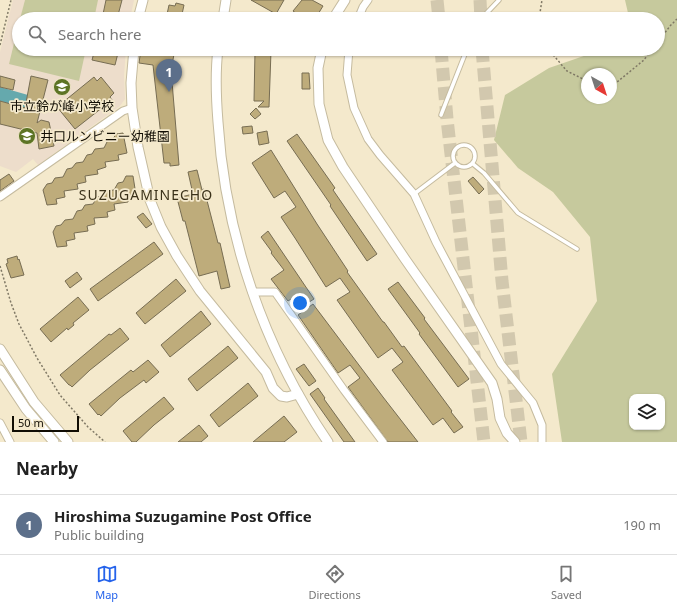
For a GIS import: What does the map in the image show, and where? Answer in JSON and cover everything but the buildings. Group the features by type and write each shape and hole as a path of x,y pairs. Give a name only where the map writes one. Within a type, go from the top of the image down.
{"street":[{"path":"140,12 143,0"},
{"path":"224,12 226,0"},
{"path":"337,12 345,0"},
{"path":"361,12 368,0"},
{"path":"133,56 131,83 132,108 138,147 150,200 161,227 177,256 200,291 266,372 273,388 281,396 287,397 298,394"},
{"path":"218,56 216,89 220,150 226,193 236,238 252,292 263,320 298,394 328,442"},
{"path":"321,56 318,68 319,104 328,140 343,167 492,383 498,399 500,418 507,433 515,442"},
{"path":"348,56 346,75 354,108 368,139 380,156 414,194 436,242 501,364 532,403 542,425 542,442"},
{"path":"0,196 123,111 132,108"},
{"path":"252,292 275,292 344,390 383,442"},
{"path":"0,349 34,402 68,442"},
{"path":"0,370 26,409 54,442"},
{"path":"0,423 10,442"}],"lane":[{"path":"488,12 499,0"},
{"path":"441,115 464,56"},
{"path":"464,144 472,148 476,157 473,164 463,168 455,163 452,156 455,149 464,144"},
{"path":"414,194 455,163"},
{"path":"473,164 484,173 518,213 577,249"}],"path":[{"path":"0,45 11,0"},
{"path":"540,12 542,0"},
{"path":"665,33 677,19"},
{"path":"554,56 567,71 581,78"},
{"path":"617,82 647,56"},
{"path":"0,266 19,324 37,358 60,395 88,427 105,442"}],"shaded area":[{"name":"市立鈴が峰小学校","path":"13,0 134,0 131,12 12,12 12,56 125,56 124,76 125,99 120,106 38,165 33,159 16,172 0,166 0,52"}],"green space":[{"path":"25,0 98,0 95,12 22,12"},
{"path":"625,0 677,0 677,442 562,442 552,374 597,301 590,237 553,192 518,168 494,140 505,95 549,68 584,56 665,56 665,12 628,12"},
{"path":"12,52 12,56 84,56 79,81 9,64"}],"water":[{"path":"0,87 28,95 25,108 0,101"}],"tunnel":[{"path":"437,0 438,12"},
{"path":"480,0 481,12"},
{"path":"442,56 447,119 484,442"},
{"path":"483,56 502,281 521,442"}],"place":[{"name":"市立鈴が峰小学校","path":"62,87"},
{"name":"Hiroshima Suzugamine Post Office","path":"169,92"},
{"name":"井口ルンビニー幼稚園","path":"27,136"}],"district":[{"name":"SUZUGAMINECHO","path":"146,194"}]}
